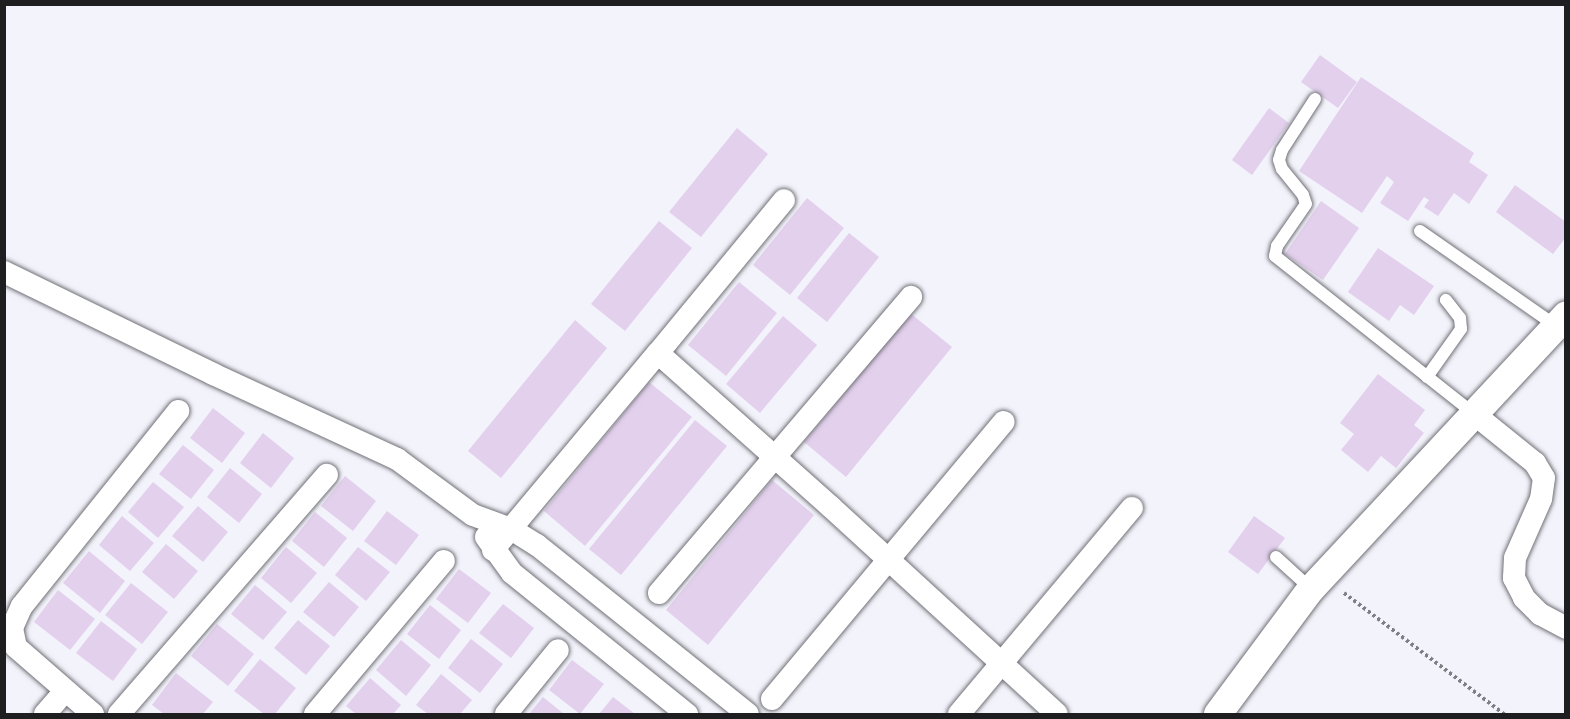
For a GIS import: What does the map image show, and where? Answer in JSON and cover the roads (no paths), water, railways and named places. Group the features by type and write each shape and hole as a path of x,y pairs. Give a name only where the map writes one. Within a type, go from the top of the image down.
{"street":[{"path":"493,550 784,200"},
{"path":"4,272 213,374 397,459 473,515 511,529 537,545 748,714"},
{"path":"659,593 911,297"},
{"path":"1218,714 1317,582 1561,321"},
{"path":"658,353 774,460 1003,662 1057,714"},
{"path":"93,714 16,647 12,628 22,606 178,411"},
{"path":"1473,413 1535,463 1544,478 1541,499 1515,558 1514,578 1524,598 1540,614 1566,628"},
{"path":"772,699 1004,422"},
{"path":"119,714 327,475"},
{"path":"959,714 1132,508"},
{"path":"473,515 493,550 512,573 687,714"},
{"path":"315,714 444,561"},
{"path":"506,714 558,650"},
{"path":"653,688 679,658"},
{"path":"45,714 65,691"}],"lane":[{"path":"1315,99 1282,150 1280,160 1282,169 1303,195 1306,204 1277,246 1275,256 1473,413"},
{"path":"1420,231 1561,321"},
{"path":"1427,377 1461,329 1460,318 1446,300"},
{"path":"1276,557 1317,582"}]}
